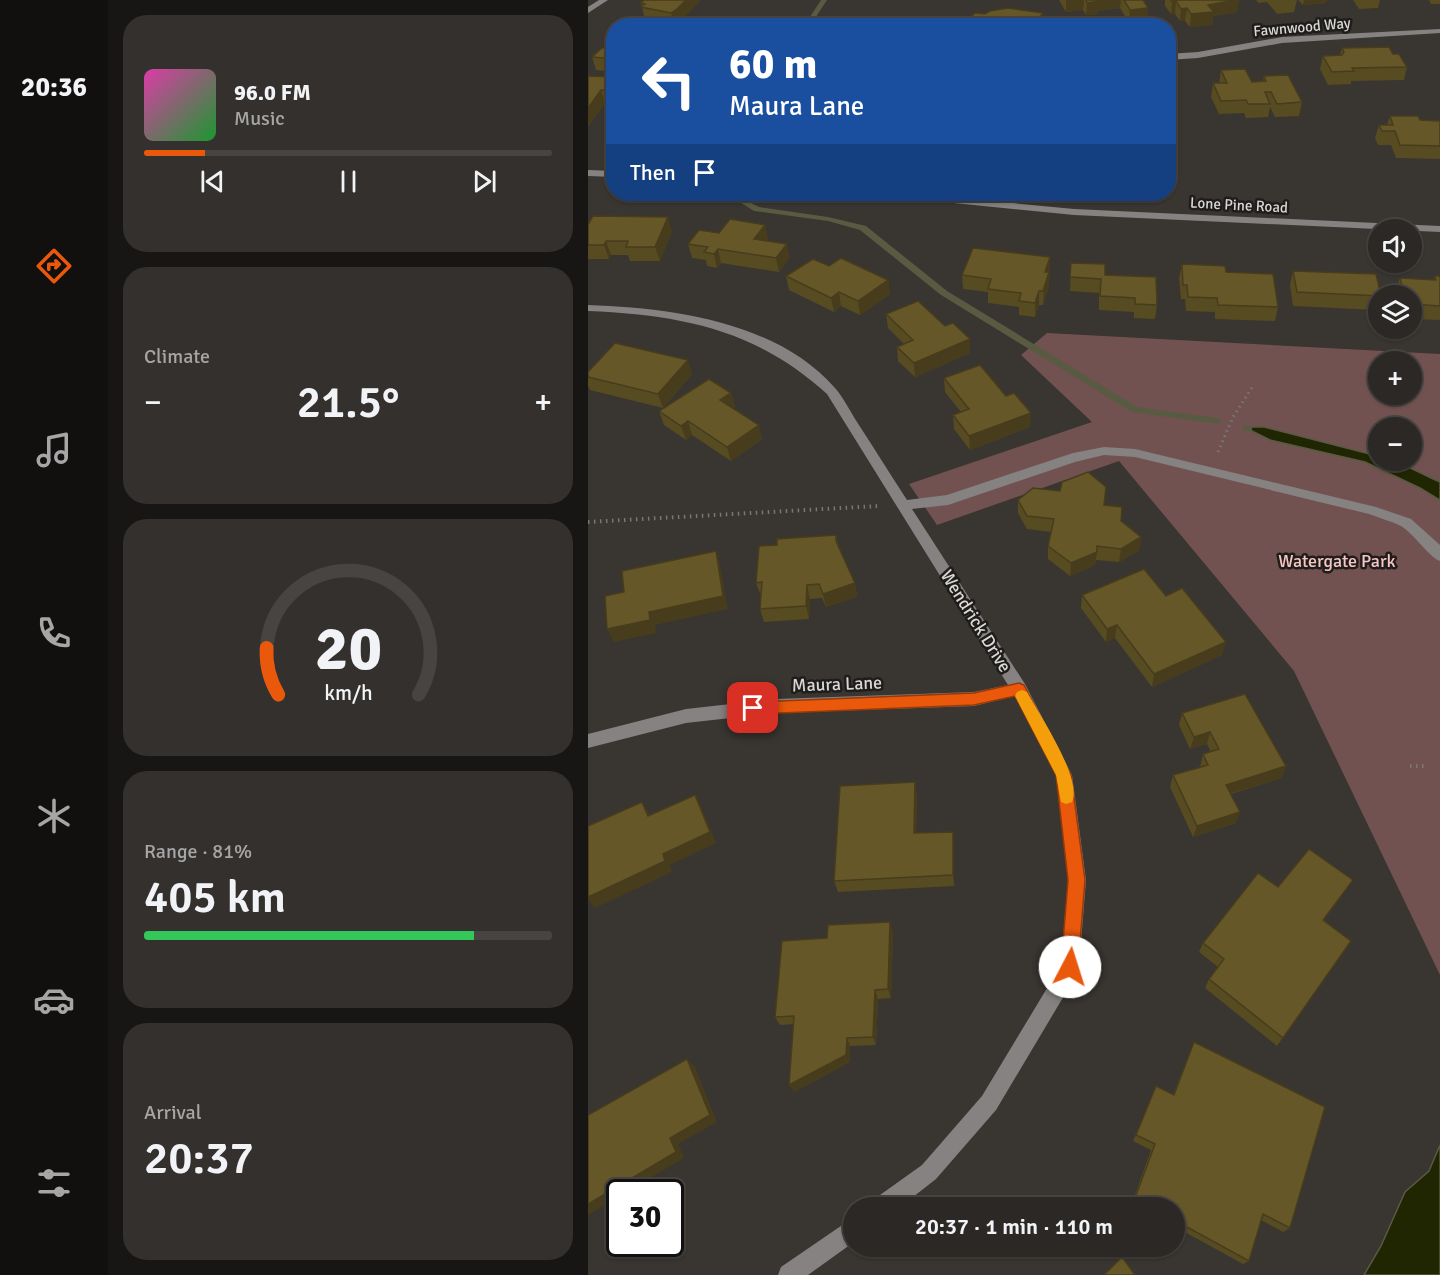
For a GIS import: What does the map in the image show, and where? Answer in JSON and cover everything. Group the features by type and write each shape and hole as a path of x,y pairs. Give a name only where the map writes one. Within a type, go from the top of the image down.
{"street":[{"path":"588,11 604,0"},
{"name":"Fawnwood Way","path":"1176,56 1289,40 1440,31"},
{"path":"588,173 606,174"},
{"name":"Lone Pine Road","path":"964,201 1074,212 1440,229"},
{"name":"Wendrick Drive","path":"588,308 662,312 696,318 753,338 799,364 831,391 1019,689 1064,775 1077,880 1070,967 989,1103 929,1172 896,1197"},
{"path":"903,505 948,500 1073,458 1104,451 1135,453 1371,510 1406,523 1434,547 1440,556"},
{"name":"Maura Lane","path":"588,741 697,715 776,706 974,699 1019,689"},
{"path":"789,1275 843,1236"}],"path":[{"path":"1210,472 1233,417 1253,386"},
{"path":"588,522 903,505"},
{"path":"1410,766 1426,766"}],"green space":[{"name":"Watergate Park","path":"1047,333 1384,351 1368,351 1368,405 1422,405 1422,353 1440,354 1440,482 1413,471 1422,471 1422,417 1368,417 1368,454 1264,427 1270,440 1365,462 1368,463 1368,471 1384,471 1440,500 1440,975 1294,671 1119,461 937,525 909,484 1092,422 1021,355"}],"shaded area":[{"path":"1264,427 1366,453 1368,454 1368,463 1270,440 1250,428"},
{"path":"1384,471 1415,471 1440,482 1440,500"},
{"path":"1440,1145 1440,1275 1364,1275 1381,1246 1405,1192 1429,1171"}],"building":[{"path":"644,0 686,0 671,13 641,7 645,4 641,3"},
{"path":"1086,0 1098,0 1099,1 1087,3"},
{"path":"1124,0 1143,0 1148,8 1130,10"},
{"path":"1171,0 1235,0 1208,5 1214,12 1191,14 1187,8 1181,9 1176,1"},
{"path":"1008,8 1043,13 1039,18 970,18 975,13 985,14"},
{"path":"1389,47 1393,54 1399,54 1407,67 1352,68 1354,71 1332,72 1323,56 1342,55 1344,52 1342,48"},
{"path":"602,48 606,48 606,58 592,57"},
{"path":"1245,69 1252,82 1266,81 1264,76 1288,75 1302,102 1277,104 1271,92 1265,92 1270,104 1248,104 1246,100 1221,101 1213,83 1227,83 1221,70"},
{"path":"588,76 606,77 606,90 601,90 588,108"},
{"path":"1390,116 1418,116 1420,120 1440,121 1440,146 1400,145 1395,131 1382,131 1379,125 1393,125"},
{"path":"593,216 668,217 655,247 626,247 628,241 606,241 604,245 588,245 588,225"},
{"path":"730,219 765,225 754,239 787,244 776,258 718,249 714,254 704,252 708,247 688,244 699,230 719,233"},
{"path":"973,248 1050,257 1045,272 1049,272 1043,291 1039,291 1035,303 1019,301 1021,293 988,289 991,279 962,275"},
{"path":"841,258 888,280 858,301 839,292 831,298 786,276 813,259 829,266"},
{"path":"1071,263 1105,264 1105,275 1156,277 1157,305 1135,304 1135,298 1100,296 1101,279 1070,277"},
{"path":"1182,264 1225,266 1226,272 1273,274 1278,307 1218,305 1217,298 1188,297 1187,285 1183,285"},
{"path":"1293,271 1376,274 1378,285 1368,285 1368,295 1297,292"},
{"path":"1435,276 1440,276 1440,306 1422,305 1422,285 1402,285 1400,278 1436,280"},
{"path":"918,301 945,326 953,323 970,339 914,363 897,347 913,340 886,314"},
{"path":"615,343 688,360 658,394 588,377 588,372"},
{"path":"980,365 1006,396 1014,393 1031,413 969,436 953,415 969,409 944,378"},
{"path":"709,379 731,393 720,400 759,425 727,447 688,421 681,426 659,411"},
{"path":"1088,472 1106,487 1104,505 1122,507 1121,521 1141,537 1121,549 1097,546 1097,552 1071,563 1048,546 1054,519 1027,516 1018,500 1033,488 1060,491 1062,482"},
{"path":"836,535 836,541 855,583 823,594 819,584 807,585 806,606 760,609 762,582 756,583 759,546 777,545 777,539"},
{"path":"716,551 723,596 649,612 650,620 607,629 605,596 624,592 622,571"},
{"path":"1144,569 1166,596 1182,588 1226,642 1154,674 1117,625 1107,629 1082,595"},
{"path":"1245,694 1286,766 1226,785 1240,812 1197,826 1173,775 1208,765 1203,754 1219,749 1210,732 1194,737 1182,713"},
{"path":"915,782 914,833 953,832 953,875 834,881 840,786"},
{"path":"695,795 710,832 663,854 665,861 588,897 588,826 642,802 648,816"},
{"path":"1309,849 1353,880 1323,920 1351,941 1283,1038 1209,979 1224,959 1203,943 1258,873 1278,887"},
{"path":"890,922 888,989 875,990 873,1037 847,1038 846,1055 789,1085 794,1016 775,1017 782,941 827,938 828,925"},
{"path":"1194,1042 1325,1107 1290,1228 1263,1214 1249,1261 1185,1226 1185,1197 1135,1197 1155,1144 1136,1135 1156,1086 1174,1095"},
{"path":"687,1059 710,1115 670,1138 676,1152 630,1179 606,1179 606,1193 588,1204 588,1115"},
{"path":"1122,1257 1135,1275 1104,1275"}],"waterway":[{"path":"812,18 824,0"},
{"path":"743,201 757,209 828,219 863,228 944,293 1135,410 1218,421"}],"slow traffic":[{"path":"1022,696 1064,775 1066,797"}],"route":[{"path":"753,708 974,699 1019,689 1064,775 1077,880 1070,967"}]}
